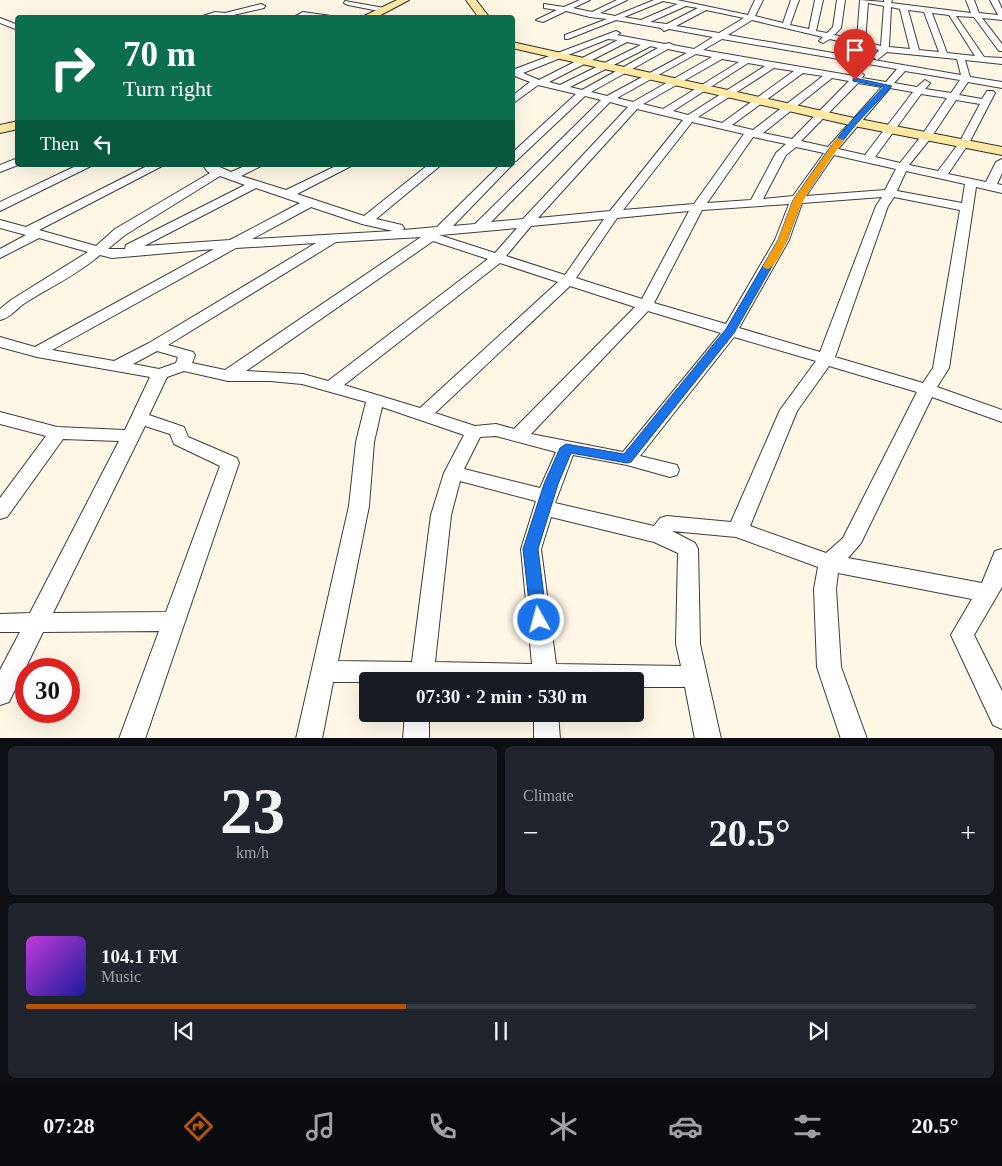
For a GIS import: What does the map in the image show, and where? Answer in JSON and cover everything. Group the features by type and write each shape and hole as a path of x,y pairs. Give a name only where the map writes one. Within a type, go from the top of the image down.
{"street":[{"path":"372,15 404,0"},
{"path":"471,0 483,15"},
{"path":"540,20 586,0"},
{"path":"583,18 623,0"},
{"path":"568,36 660,0"},
{"path":"666,0 703,4 750,18 884,49 960,56 992,71"},
{"path":"479,227 608,99 694,52 750,18 759,0"},
{"path":"786,26 795,0"},
{"path":"665,112 702,88 765,57 808,31 820,0"},
{"path":"724,126 760,100 798,62 830,36 837,28 841,0"},
{"path":"518,436 645,305 698,207 752,133 790,107 829,67 862,40 864,0 888,2 908,8 941,9 951,13 1002,17 994,0"},
{"path":"912,0 908,8 915,52"},
{"path":"970,0 976,16 1002,49"},
{"path":"515,71 558,56 640,23 684,2"},
{"path":"756,203 781,153 794,143 884,49 888,2"},
{"path":"348,3 384,10"},
{"path":"561,88 644,43 703,4"},
{"path":"211,15 225,15 261,6"},
{"path":"547,6 720,36 743,44 765,57 829,67 855,80 985,102"},
{"path":"927,10 944,55"},
{"path":"515,156 583,93 728,12"},
{"path":"951,13 992,71"},
{"path":"0,20 15,27"},
{"path":"743,44 774,23"},
{"path":"606,36 694,52 765,57 829,67 872,63 966,79 992,71"},
{"path":"515,99 538,82 625,40"},
{"path":"515,46 854,122 1002,151"},
{"path":"868,159 889,128 920,91 931,73 930,54"},
{"path":"331,387 498,258 528,222 635,105 725,55"},
{"path":"960,56 966,79"},
{"path":"423,415 568,280 614,214 690,118 728,94 765,57"},
{"path":"941,175 964,143 985,102 992,71 1002,60"},
{"path":"627,459 730,331 782,240 797,200 831,151 854,122 903,68"},
{"path":"515,71 538,82 561,88 794,143 996,187 1002,162"},
{"path":"738,530 789,410 826,359 882,206 891,193 893,184 902,167 927,136 952,96 966,79"},
{"path":"0,129 15,126"},
{"path":"0,169 15,162"},
{"path":"0,207 82,167"},
{"path":"0,254 33,233 154,167"},
{"path":"0,316 16,303 85,261 120,232 220,171 245,167"},
{"path":"288,194 343,167"},
{"path":"366,221 433,167"},
{"path":"228,376 430,233 504,167"},
{"path":"220,171 366,221 430,233 498,258 645,305 926,390 1002,416"},
{"path":"854,738 829,667 825,589 829,564 851,543 926,390 941,368 971,182"},
{"path":"120,254 255,184"},
{"path":"0,224 96,250 120,254 234,244 430,233 614,214 891,193 968,208"},
{"path":"37,352 310,202"},
{"path":"117,366 155,346 334,238"},
{"path":"0,342 37,352 160,374 183,366 228,376 270,376 302,379 375,399 474,432 496,430 566,448 627,459 670,470"},
{"path":"155,346 187,356 183,366"},
{"path":"0,694 136,427 160,374"},
{"path":"309,738 359,506 365,442 375,399"},
{"path":"0,418 57,433 136,427 178,430 180,440 230,463 132,738"},
{"path":"422,672 441,516 453,473 474,432"},
{"path":"0,512 51,444 57,433"},
{"path":"545,672 530,549 566,448"},
{"path":"453,473 545,503 659,535 688,549 688,644 708,738"},
{"path":"659,535 667,523 738,530 829,564 988,593"},
{"path":"1002,557 995,580 962,635 1002,717"},
{"path":"0,623 174,621"},
{"path":"324,672 359,674"},
{"path":"644,678 695,678"},
{"path":"416,738 417,722"},
{"path":"546,722 547,738"}],"slow traffic":[{"path":"768,266 782,240 797,200 840,140"}],"route":[{"path":"539,620 530,549 551,484 566,448 627,459 730,331 782,240 797,200 854,122 888,86 855,80"}]}
